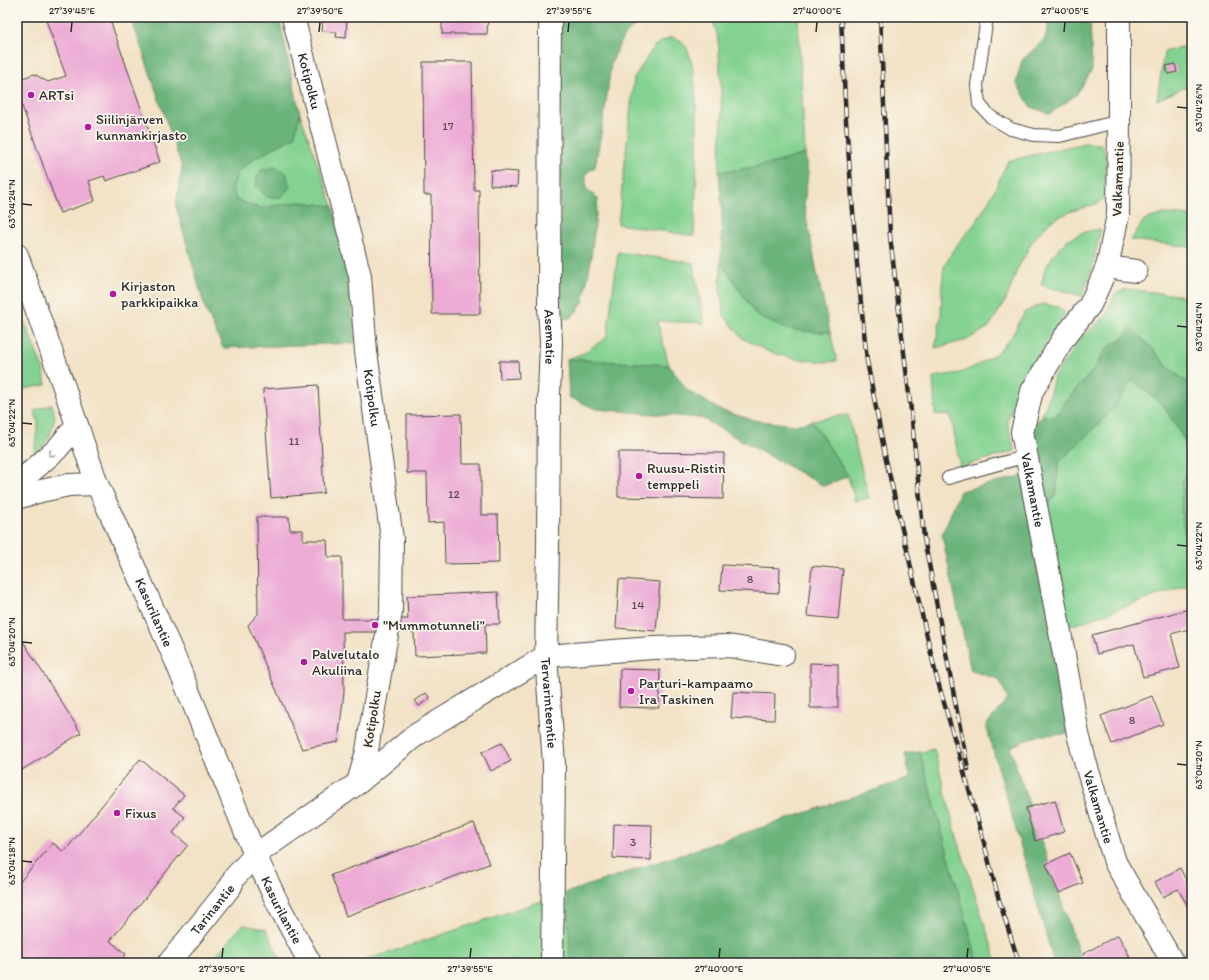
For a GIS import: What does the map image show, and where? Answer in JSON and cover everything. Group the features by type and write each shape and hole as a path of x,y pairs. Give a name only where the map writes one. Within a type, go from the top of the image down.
{"street":[{"name":"Kotipolku","path":"293,17 360,276 366,352 392,539 391,612 367,751 358,783"},
{"name":"Asematie","path":"546,656 551,342 549,307 550,17"},
{"name":"Valkamantie","path":"1119,17 1118,215 1107,267 1090,305 1063,339 1032,391 1022,432 1060,630 1078,734 1085,761 1115,862 1173,963"},
{"name":"Kasurilantie","path":"17,255 97,484 176,661 255,855 279,906 310,963"},
{"path":"1107,267 1136,271"},
{"path":"17,482 57,449 77,425"},
{"path":"17,498 69,484 97,484"},
{"name":"Tervarinteentie","path":"552,963 554,764 546,656 653,648 728,646 783,655"},
{"name":"Tarinantie","path":"170,963 231,886 234,878 255,855 358,783 416,736 546,656"}],"lane":[{"path":"987,17 976,85 979,104 991,117 1011,129 1034,135 1060,136 1119,121"},
{"path":"948,478 1027,456"}],"green space":[{"path":"131,17 279,17 300,114 294,137 257,157 239,170 232,187 236,200 259,208 300,202 333,206 346,262 356,343 223,348 205,308 176,206 182,167"},
{"path":"562,17 644,17 623,37 611,64 605,111 595,167 586,173 586,188 598,199 590,266 583,303 571,318 560,319"},
{"path":"712,17 798,17 805,154 775,163 719,172 722,118 720,69 718,38"},
{"path":"1050,17 1090,17 1092,70 1077,94 1050,114 1031,107 1016,83 1022,60 1045,39"},
{"path":"671,37 682,42 689,54 694,75 697,165 694,236 618,224 634,78 654,46"},
{"path":"1188,45 1192,47 1192,84 1157,100 1164,52"},
{"path":"300,114 333,206 300,202 260,208 236,200 232,187 239,170 257,157 294,137"},
{"path":"1084,143 1101,144 1106,157 1105,198 1096,204 1072,211 1050,221 1032,242 1017,270 1006,300 989,327 967,340 935,348 941,316 944,266 956,246 977,221 993,193 1008,161"},
{"path":"805,154 808,173 804,205 830,332 812,332 786,329 757,316 721,262 722,213 719,172 775,163"},
{"path":"276,167 286,173 290,187 281,197 267,197 256,186 257,177 262,170"},
{"path":"1164,214 1192,216 1192,386 1168,368 1153,349 1131,329 1123,338 1106,349 1097,365 1067,399 1055,417 1042,416 1049,397 1054,376 1083,336 1106,316 1115,294 1126,289 1186,296 1191,247 1131,240 1144,220"},
{"path":"1101,229 1092,268 1082,296 1041,285 1045,269 1054,254 1067,240 1084,232"},
{"path":"618,252 693,263 704,323 657,321 669,365 567,359 584,353 607,337"},
{"path":"721,262 757,316 812,332 830,332 837,361 826,362 795,359 769,352 742,338 724,315 720,288"},
{"path":"17,303 43,369 46,385 24,389 17,370"},
{"path":"1042,304 1058,307 1066,313 1046,343 1025,380 1007,421 1015,451 960,467 951,416 935,414 933,377 960,373 976,366 997,353 1012,336 1025,312"},
{"path":"1131,328 1153,349 1168,368 1192,386 1192,552 1186,546 1181,511 1182,481 1190,469 1185,441 1164,406 1132,380 1113,410 1058,463 1057,492 1039,520 1078,734 1040,735 1010,747 1082,963 1054,963 986,725 1008,699 999,679 971,671 942,535 960,491 1030,474 1022,432 1042,416 1055,417 1067,399 1097,365 1106,349 1123,338"},
{"path":"567,359 669,365 687,390 720,410 753,420 795,425 812,421 848,476 824,486 701,418 596,409 569,397"},
{"path":"1132,380 1164,406 1185,441 1190,469 1182,481 1186,546 1192,552 1192,583 1060,630 1038,521 1057,492 1058,463 1113,410"},
{"path":"52,404 55,416 51,433 43,447 34,454 38,421 34,411"},
{"path":"848,415 869,498 855,501 848,476 812,421"},
{"path":"934,749 956,834 997,963 978,963 920,752"},
{"path":"920,752 978,963 570,963 568,892 910,778 905,754"},
{"path":"568,892 570,963 358,963"},
{"path":"243,925 266,929 282,963 209,963"}],"building":[{"name":"Siilinjärven kunnankirjasto","path":"53,17 109,17 160,162 106,181 104,176 89,181 95,201 60,213 17,92 17,80 34,74 48,82 66,76 46,20"},
{"path":"323,17 347,17 346,38 336,37 337,32 322,31"},
{"path":"442,17 488,17 487,34 442,34"},
{"path":"423,62 472,62 474,190 479,190 480,314 432,314 431,195 424,195"},
{"path":"1175,64 1177,72 1168,74 1166,66"},
{"path":"491,170 518,172 517,187 490,185"},
{"path":"499,361 518,361 519,378 500,379"},
{"path":"318,385 324,493 271,498 263,389"},
{"path":"461,414 462,464 481,464 481,515 498,515 499,563 445,564 444,522 428,523 427,473 407,473 407,415"},
{"path":"618,452 724,453 723,499 618,497"},
{"name":"Palvelutalo Akuliina","path":"257,517 289,517 290,530 303,530 303,540 327,540 328,557 342,557 342,619 408,619 407,596 498,592 500,624 485,624 486,653 415,656 414,632 343,632 344,692 338,742 302,749 248,625 258,614"},
{"path":"722,565 780,568 779,593 720,590"},
{"path":"812,566 843,569 838,619 807,616"},
{"path":"619,579 660,582 656,631 616,628"},
{"path":"1189,609 1192,628 1171,634 1180,668 1143,677 1134,644 1097,654 1092,635"},
{"path":"17,632 81,733 17,773"},
{"path":"810,663 838,664 838,708 810,708"},
{"path":"620,669 660,670 659,708 619,707"},
{"path":"733,692 775,694 774,720 731,718"},
{"path":"426,693 430,698 419,706 415,701"},
{"path":"1152,696 1163,724 1112,744 1101,716"},
{"path":"502,743 511,761 491,771 482,752"},
{"path":"140,759 184,795 173,808 185,817 173,833 188,845 110,941 126,954 119,963 61,963 58,960 56,963 17,963 17,885 53,843 64,852"},
{"path":"1055,800 1064,832 1035,841 1026,808"},
{"path":"474,823 489,864 346,916 331,875"},
{"path":"614,824 652,825 651,860 613,858"},
{"path":"1070,853 1083,883 1059,893 1046,864"},
{"path":"1180,868 1187,882 1192,880 1192,914 1178,889 1163,897 1155,882"},
{"path":"1118,935 1130,957 1120,963 1088,963 1083,954"}],"railway":[{"path":"841,17 846,121 857,264 867,361 886,460 936,675 979,824 999,900 1019,963"},
{"path":"880,17 890,236 911,411 924,538 968,769"}],"place":[{"name":"ARTsi","path":"31,95"},
{"name":"Siilinjärven kunnankirjasto","path":"88,127"},
{"name":"Kirjaston parkkipaikka","path":"113,294"},
{"name":"Ruusu-Ristin temppeli","path":"639,476"},
{"name":"\"Mummotunneli\"","path":"375,625"},
{"name":"Palvelutalo Akuliina","path":"304,662"},
{"name":"Parturi-kampaamo Ira Taskinen","path":"631,691"},
{"name":"Fixus","path":"117,813"}]}
